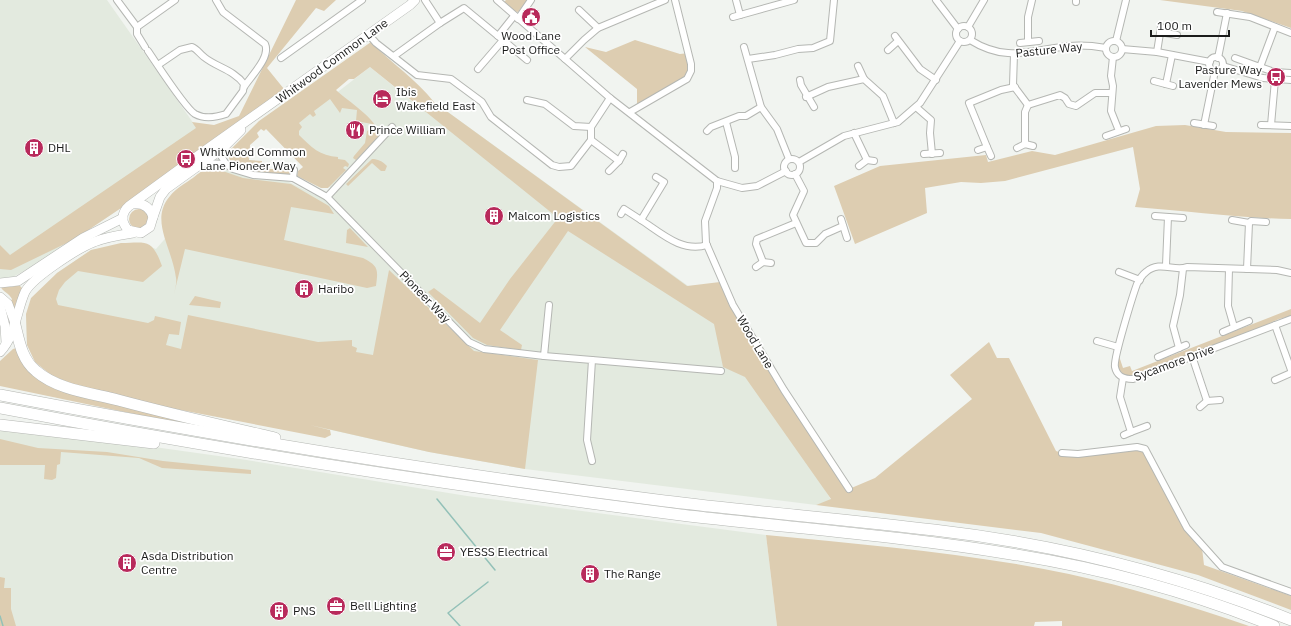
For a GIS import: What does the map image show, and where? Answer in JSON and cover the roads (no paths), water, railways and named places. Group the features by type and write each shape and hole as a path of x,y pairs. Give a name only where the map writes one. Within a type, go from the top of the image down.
{"highway":[{"path":"15,325 20,344 29,365 52,381 70,388 132,404 382,462"},
{"path":"0,395 143,422 382,462 646,498 935,530 1000,540 1093,558 1172,578 1244,602 1291,620"},
{"path":"0,408 301,461"},
{"path":"0,425 301,461 590,503 950,545 1011,554 1080,567 1142,582 1205,601 1274,626"}],"main road":[{"name":"Whitwood Common Lane","path":"133,204 412,3 421,0"},
{"name":"Whitwood Common Lane","path":"153,216 160,197 166,189 202,163 221,152 254,117"},
{"path":"0,283 18,281 73,244 122,218 126,209 133,204 144,204 153,216 152,223 148,230 141,233 108,238 83,246 32,282 25,292 15,325 6,344 0,352"},
{"path":"122,218 125,227 133,233"},
{"path":"0,297 8,304 15,325"},
{"path":"0,306 5,326 6,344"}],"street":[{"path":"117,0 137,27 137,34 186,105 198,115 214,117 226,114 244,91 244,87 266,55 267,48 263,42 223,12 216,0"},
{"path":"137,27 175,0"},
{"path":"282,55 362,0"},
{"path":"426,0 440,23"},
{"path":"497,0 610,98 717,181 742,188 757,186 786,171"},
{"path":"478,69 500,38 531,0"},
{"path":"565,59 598,28 664,0"},
{"path":"630,112 687,79 691,71 690,56 675,0"},
{"path":"736,0 740,15"},
{"path":"733,17 794,0"},
{"path":"748,59 798,49 813,48 830,41 834,0"},
{"path":"936,0 946,16 958,29"},
{"path":"968,27 984,0"},
{"path":"1028,42 1028,17 1032,0"},
{"path":"1116,41 1126,0"},
{"path":"394,56 440,23 464,8 527,60"},
{"path":"579,10 598,28"},
{"path":"1217,12 1250,17 1291,33"},
{"path":"1218,58 1227,14"},
{"path":"964,26 968,27 972,33 970,40 966,42 960,41 956,36 958,29 964,26"},
{"path":"1260,67 1275,27"},
{"path":"1157,52 1160,30 1177,35"},
{"path":"369,35 417,75 450,79 482,102 491,117 552,165 559,167 571,166 591,140 591,127 610,98"},
{"path":"888,50 897,39 920,69 936,80"},
{"name":"Pasture Way","path":"970,40 987,50 1014,54 1070,46 1106,48"},
{"path":"799,162 844,136 898,122 916,107 936,80 960,41"},
{"path":"1020,43 1040,41"},
{"path":"1113,57 1109,55 1106,48 1109,42 1116,41 1121,44 1122,48"},
{"path":"158,65 180,50 192,47 205,58 241,80 244,87"},
{"path":"744,47 748,59 748,68 761,107 778,130 790,160"},
{"path":"1122,48 1157,52 1210,62"},
{"path":"1113,57 1119,55 1122,48"},
{"path":"1014,54 1014,87 1028,105"},
{"path":"1166,84 1172,55"},
{"path":"1113,57 1111,76 1112,111 1119,131"},
{"path":"1210,62 1214,58 1218,58 1223,61 1223,66"},
{"path":"1235,58 1274,72 1291,73"},
{"path":"1210,62 1210,67 1215,71"},
{"path":"858,66 864,79 883,96 894,123"},
{"path":"1215,71 1219,70 1223,66"},
{"path":"1223,66 1263,78 1291,80"},
{"path":"1204,124 1215,71"},
{"path":"807,96 828,87 864,79"},
{"path":"800,80 801,85 814,107"},
{"path":"1271,125 1275,80"},
{"path":"1154,81 1173,86"},
{"path":"991,156 968,101 1000,90 1014,87"},
{"path":"1025,144 1025,112 1028,105 1060,95 1065,98 1069,104 1076,106 1095,93 1112,93"},
{"path":"527,100 544,104 574,126 591,127"},
{"path":"707,131 711,126 726,122 739,116 746,116 761,107"},
{"path":"916,107 931,120 930,133 932,154"},
{"path":"726,122 735,157 735,168"},
{"path":"1194,123 1213,126"},
{"path":"1261,125 1291,126"},
{"path":"327,197 392,127"},
{"path":"1106,136 1126,129"},
{"path":"854,133 867,160"},
{"path":"591,140 618,161"},
{"path":"1017,148 1025,144 1033,146"},
{"path":"978,150 987,147"},
{"path":"202,153 212,150 221,152 226,164"},
{"path":"924,154 940,153"},
{"path":"610,172 624,154"},
{"path":"786,171 785,164 790,160 794,159 799,162"},
{"path":"859,166 867,160 874,161"},
{"path":"796,174 800,168 799,162"},
{"name":"Pioneer Way","path":"202,163 226,164 243,173 293,178 327,197 469,342 484,349 721,372"},
{"path":"293,178 294,170"},
{"path":"786,171 790,174 796,174"},
{"path":"796,174 804,192 794,212 796,223 804,240 809,244 816,243 825,234 843,226"},
{"path":"641,220 664,182 656,177"},
{"name":"Wood Lane","path":"717,181 717,188 704,220 704,233 707,245 733,305 784,390 849,489"},
{"path":"621,214 624,209 677,244 697,248 707,245"},
{"path":"1155,216 1183,218"},
{"path":"1166,265 1168,217"},
{"path":"841,219 847,238"},
{"path":"1232,220 1249,223 1266,222"},
{"path":"763,262 756,244 757,239 796,223"},
{"path":"1247,269 1249,223"},
{"path":"756,267 763,262 771,263"},
{"path":"1119,272 1140,280 1148,270 1166,265 1183,269 1187,267 1277,270 1291,273"},
{"path":"1179,348 1173,326 1180,295 1183,269"},
{"path":"1229,269 1228,306 1234,327"},
{"name":"Sycamore Drive","path":"1140,280 1118,347 1114,366 1117,374 1123,378 1133,379 1274,325 1291,320"},
{"path":"544,356 549,305"},
{"path":"1223,332 1249,321"},
{"path":"1274,325 1291,370"},
{"path":"1097,341 1118,347"},
{"path":"1158,357 1186,345"},
{"path":"1192,356 1207,401"},
{"path":"592,360 587,440 592,461"},
{"path":"1275,380 1291,373"},
{"path":"1123,378 1120,397 1131,432"},
{"path":"1200,406 1207,401 1220,400"},
{"path":"1124,435 1146,426"},
{"path":"1062,453 1078,454 1137,447 1145,449 1187,528 1222,567 1291,592"}],"waterway":[{"path":"437,499 495,570"},
{"path":"460,626 448,613 488,582"},
{"path":"0,616 3,626"}],"place":[{"name":"Wood Lane Post Office","path":"531,17"},
{"name":"Pasture Way Lavender Mews","path":"1276,77"},
{"name":"Ibis Wakefield East","path":"382,99"},
{"name":"Prince William","path":"355,130"},
{"name":"DHL","path":"34,148"},
{"name":"Whitwood Common Lane Pioneer Way","path":"186,159"},
{"name":"Malcom Logistics","path":"494,216"},
{"name":"Haribo","path":"304,289"},
{"name":"YESSS Electrical","path":"446,552"},
{"name":"Asda Distribution Centre","path":"127,563"},
{"name":"The Range","path":"590,574"},
{"name":"Bell Lighting","path":"336,606"},
{"name":"PNS","path":"279,611"}]}
